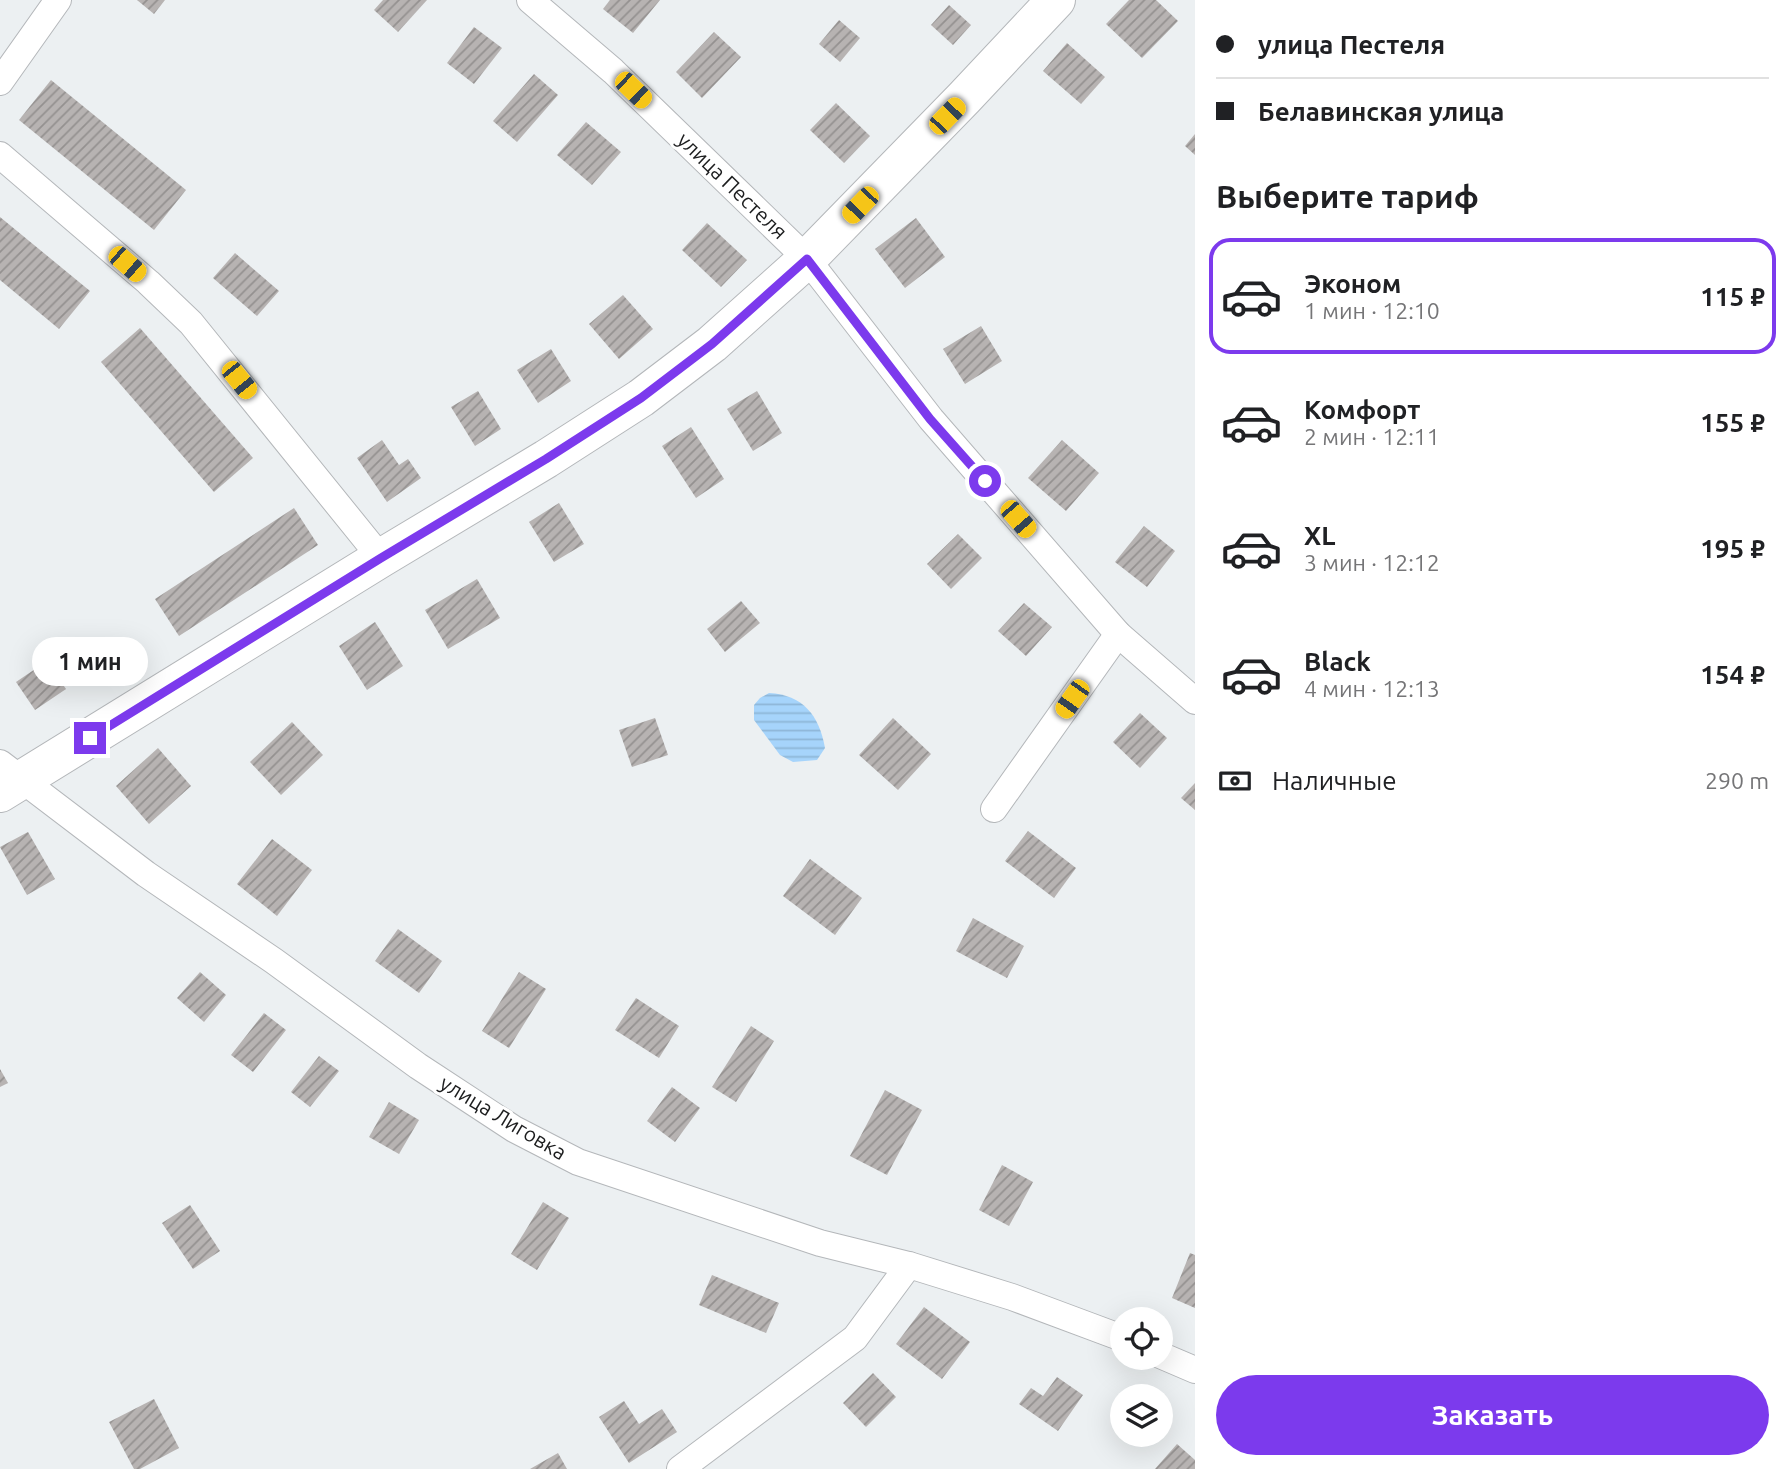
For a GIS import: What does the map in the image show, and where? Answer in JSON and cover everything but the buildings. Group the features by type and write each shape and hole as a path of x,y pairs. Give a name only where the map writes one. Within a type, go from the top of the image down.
{"main road":[{"path":"8,779 546,459 641,398 712,344 807,259 1056,0"}],"street":[{"path":"0,82 58,0"},
{"name":"улица Пестеля","path":"530,0 613,71 807,259 930,419 1118,634 1195,701"},
{"path":"0,155 148,282 191,323 381,558"},
{"path":"994,809 1118,634"},
{"name":"улица Лиговка","path":"8,779 274,961 418,1066 514,1129 578,1162 820,1243 909,1265 1012,1297 1110,1334"},
{"path":"680,1469 855,1338 909,1265"},
{"path":"1173,1361 1195,1370"}],"water":[{"path":"769,693 791,698 808,709 814,717 825,748 817,760 793,762 780,755 754,720 754,705"}],"route":[{"path":"90,738 641,398 712,344 807,259 930,419 985,481"}]}
